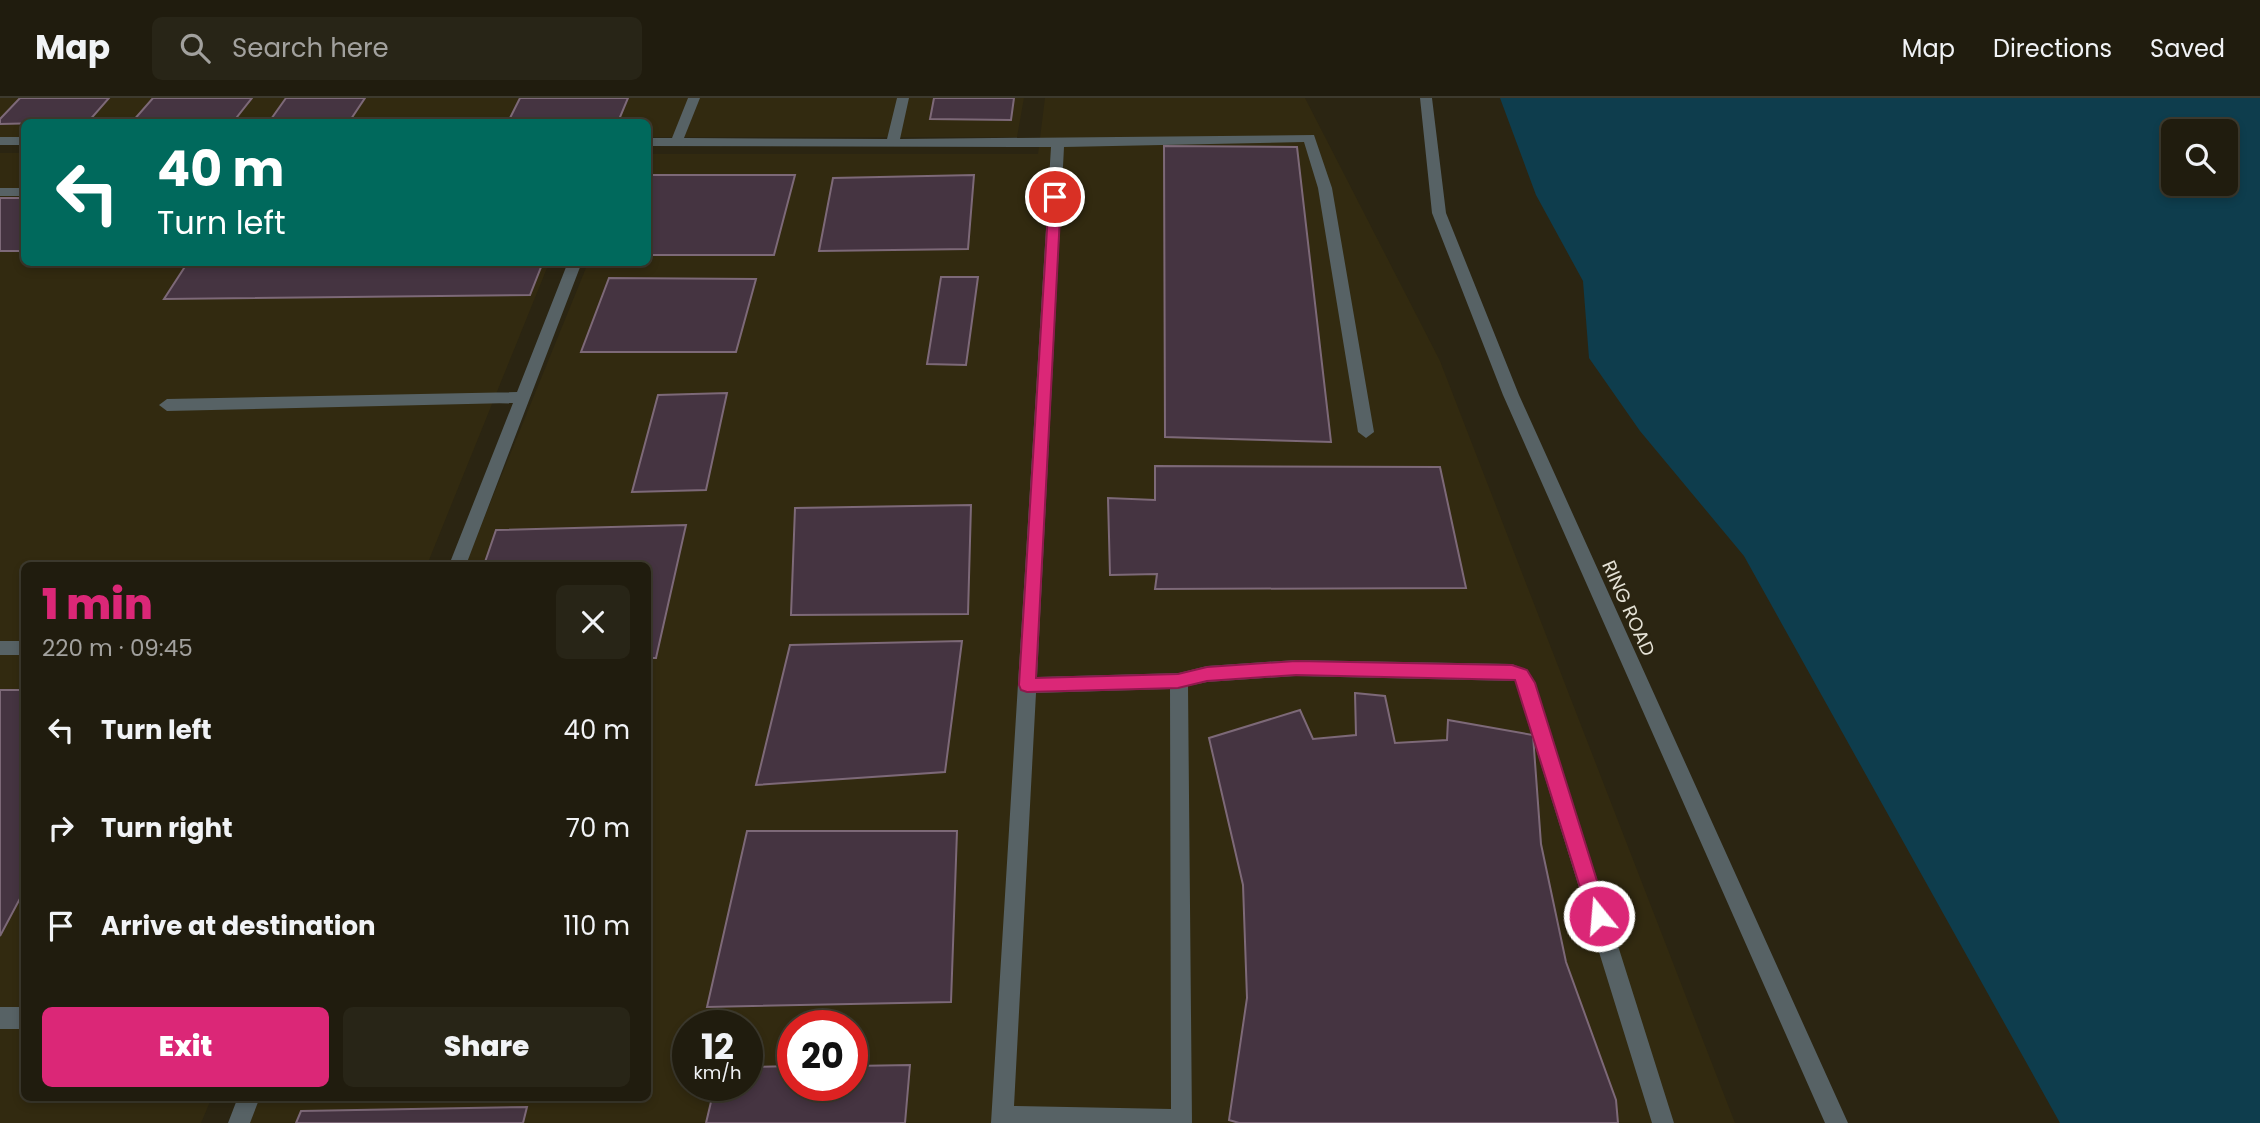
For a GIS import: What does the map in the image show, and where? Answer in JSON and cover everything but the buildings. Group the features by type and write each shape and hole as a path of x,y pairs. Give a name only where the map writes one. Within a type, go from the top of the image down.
{"street":[{"path":"677,141 694,98"},
{"path":"893,142 903,98"},
{"name":"RING ROAD","path":"1426,98 1438,214 1505,382 1837,1123"},
{"path":"651,142 1058,143 1309,138 1325,188 1366,432"},
{"path":"0,141 21,141"},
{"path":"1058,143 1002,1120 1182,1122 1178,681"},
{"path":"0,192 21,192"},
{"path":"459,562 573,266"},
{"path":"167,405 523,397"},
{"path":"0,648 21,648"},
{"path":"1027,685 1178,681 1207,674 1296,668 1512,672 1521,675 1526,683 1663,1123"},
{"path":"0,1018 21,1018"},
{"path":"239,1123 247,1101"}],"shaded area":[{"path":"0,98 1024,98 1017,137 651,137 651,119 21,119 21,138 0,138"},
{"path":"1045,98 1305,98 1440,361 1735,1123 239,1123 248,1101 651,1101 651,562 466,562 587,266 651,266 651,154 1038,154"},
{"path":"0,153 21,153 21,266 548,266 428,562 21,562 21,1101 210,1101 201,1123 0,1123"}],"water":[{"path":"1500,98 2260,98 2260,1123 2060,1123 1744,556 1640,431 1589,358 1583,281 1536,195"}],"route":[{"path":"1055,197 1027,685 1178,681 1207,674 1296,668 1512,672 1521,675 1526,683 1599,916"}]}
